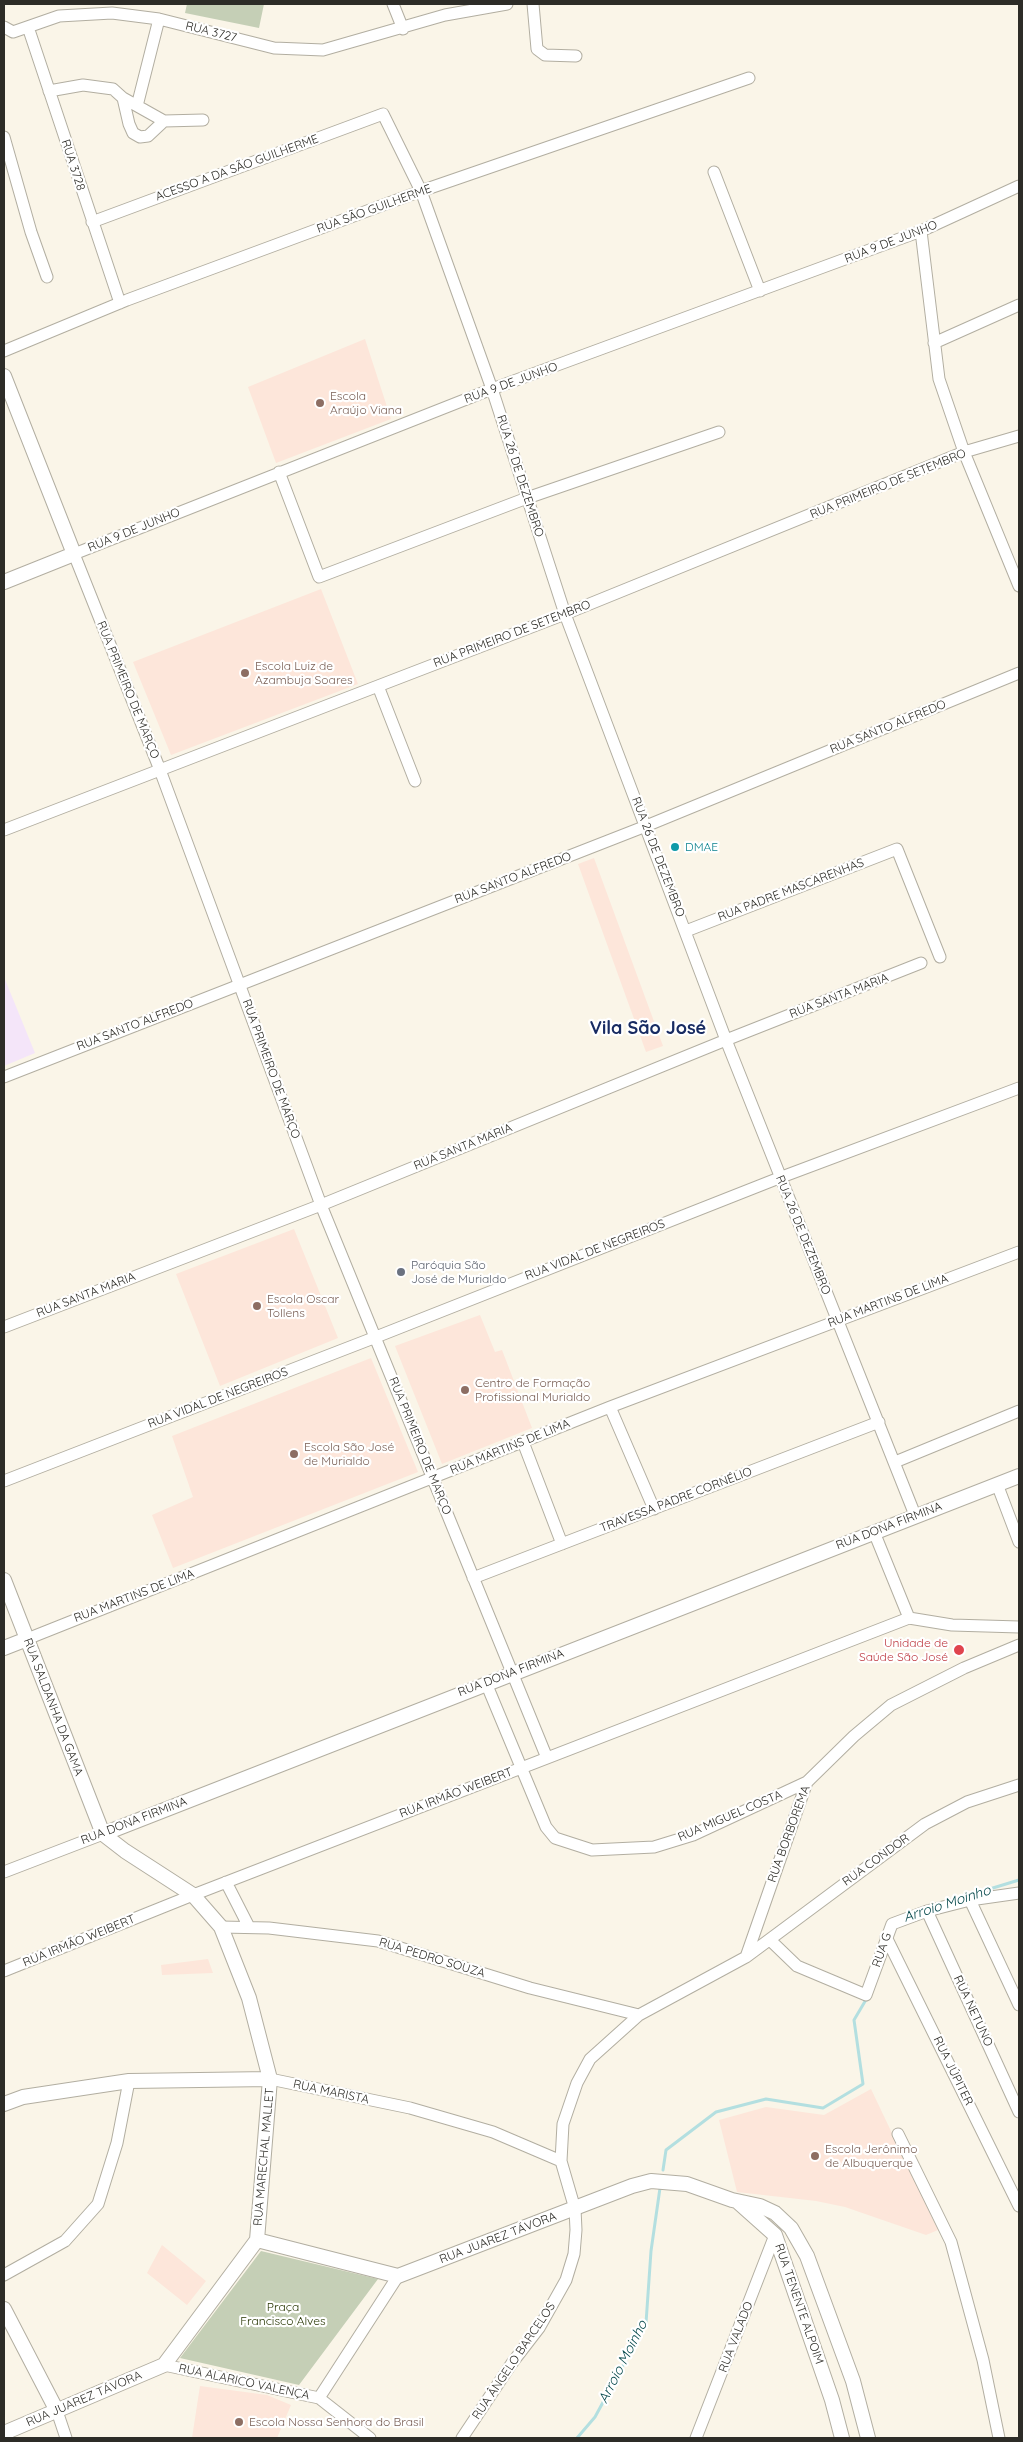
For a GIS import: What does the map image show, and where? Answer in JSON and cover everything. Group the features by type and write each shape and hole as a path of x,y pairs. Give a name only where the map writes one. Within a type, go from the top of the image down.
{"street":[{"path":"393,4 403,28"},
{"name":"RUA 3727","path":"23,29 58,16 112,12 159,19 274,48 323,50 445,15 507,4"},
{"path":"534,4 537,49 545,55 576,56"},
{"path":"137,106 159,19"},
{"path":"4,27 13,32 23,29"},
{"name":"RUA 3728","path":"23,29 49,91 120,303"},
{"name":"RUA SÃO GUILHERME","path":"4,351 120,303 421,191 749,78"},
{"path":"49,91 83,85 112,89 123,98 164,121 203,120"},
{"path":"123,98 129,124 133,133 140,138 148,136 164,121"},
{"name":"RUA 26 DE DEZEMBRO","path":"383,114 421,191 492,389 565,614 779,1178 838,1320 915,1515"},
{"name":"ACESSO A DA SÃO GUILHERME","path":"92,222 383,114"},
{"path":"4,137 46,277"},
{"path":"714,172 760,291"},
{"name":"RUA 9 DE JUNHO","path":"4,582 492,389 921,231 1019,186"},
{"path":"921,231 939,379 964,452 1019,586"},
{"path":"934,343 1019,305"},
{"name":"RUA PRIMEIRO DE MARÇO","path":"4,376 160,770 321,1205 547,1758"},
{"path":"280,472 319,577 527,498 718,432"},
{"name":"RUA PRIMEIRO DE SETEMBRO","path":"4,830 565,614 964,452 1019,436"},
{"name":"RUA SANTO ALFREDO","path":"4,1078 646,826 1019,673"},
{"path":"378,686 414,781"},
{"name":"RUA PADRE MASCARENHAS","path":"686,931 897,849 940,957"},
{"name":"RUA SANTA MARIA","path":"4,1326 321,1205 726,1040 921,963"},
{"name":"RUA VIDAL DE NEGREIROS","path":"4,1481 376,1338 779,1178 1019,1088"},
{"name":"RUA MARTINS DE LIMA","path":"4,1648 610,1407 1019,1252"},
{"path":"610,1407 654,1510"},
{"path":"895,1462 1019,1411"},
{"name":"TRAVESSA PADRE CORNÉLIO","path":"473,1578 879,1422"},
{"path":"523,1442 562,1544"},
{"name":"RUA DONA FIRMINA","path":"4,1872 1019,1476"},
{"path":"997,1484 1019,1542"},
{"path":"874,1532 909,1618 952,1625 1019,1626"},
{"name":"RUA SALDANHA DA GAMA","path":"4,1580 103,1834"},
{"name":"RUA IRMÃO WEIBERT","path":"4,1971 226,1882 909,1618"},
{"name":"RUA BORBOREMA","path":"746,1957 807,1782 854,1736 891,1705 964,1668 1019,1645"},
{"name":"RUA MIGUEL COSTA","path":"486,1683 546,1827 555,1838 592,1850 654,1847 694,1835 807,1782"},
{"name":"RUA CONDOR","path":"746,1957 925,1824 967,1802 1019,1785"},
{"name":"RUA MARECHAL MALLET","path":"103,1834 125,1851 193,1895 221,1927 249,1998 270,2079 257,2240 164,2365"},
{"path":"226,1882 249,1928"},
{"name":"RUA G","path":"770,1940 797,1966 864,1996 867,1994 892,1924 927,1911 970,1900 1019,1893"},
{"path":"970,1900 1019,2005"},
{"name":"RUA NETUNO","path":"927,1911 1019,2112"},
{"name":"RUA PEDRO SOUZA","path":"221,1927 269,1928 378,1940 530,1988 639,2015"},
{"name":"RUA JÚPITER","path":"886,1937 1019,2206"},
{"name":"RUA ÂNGELO BARCELOS","path":"462,2438 512,2363 539,2328 566,2280 574,2254 574,2208 562,2161 563,2124 577,2083 590,2059 639,2015 746,1957"},
{"name":"RUA MARISTA","path":"4,2104 23,2097 129,2081 270,2079 410,2108 493,2132 562,2161"},
{"path":"4,2275 65,2241 98,2204 117,2143 129,2081"},
{"path":"898,2134 951,2242 983,2360 999,2438"},
{"name":"RUA JUAREZ TÁVORA","path":"398,2276 574,2208 651,2181 687,2184 737,2201"},
{"name":"RUA TENENTE ALPOIM","path":"737,2201 775,2235 842,2438"},
{"name":"RUA TENENTE ALPOIM","path":"737,2201 760,2206 776,2213 791,2228 807,2256 853,2381 868,2438"},
{"name":"RUA VALADO","path":"696,2438 775,2235"},
{"path":"257,2240 398,2276 319,2398"},
{"path":"784,2262 794,2255 807,2256"},
{"path":"4,2309 57,2411 66,2438"},
{"name":"RUA JUAREZ TÁVORA","path":"4,2433 164,2365"},
{"name":"RUA ALARICO VALENÇA","path":"164,2365 319,2398 370,2438"}],"shaded area":[{"name":"Escola Araújo Viana","path":"365,339 391,419 276,463 248,387"},
{"name":"Escola Luiz de Azambuja Soares","path":"321,589 358,684 171,755 133,662"},
{"path":"594,858 663,1046 646,1052 578,864"},
{"path":"4,977 35,1053 4,1066"},
{"name":"Escola Oscar Tollens","path":"294,1229 338,1338 220,1386 176,1274"},
{"name":"Centro de Formação Profissional Murialdo","path":"480,1315 495,1352 502,1350 532,1428 442,1464 395,1346"},
{"name":"Escola São José de Murialdo","path":"371,1358 418,1472 173,1568 152,1515 193,1497 172,1436"},
{"path":"208,1959 213,1973 162,1975 161,1965"},
{"name":"Escola Jerônimo de Albuquerque","path":"871,2089 938,2230 926,2235 845,2207 816,2201 737,2192 719,2120 766,2107 824,2115"},
{"path":"162,2245 206,2281 187,2305 147,2273"},
{"name":"Escola Nossa Senhora do Brasil","path":"200,2386 267,2395 291,2405 277,2438 192,2438"}],"green space":[{"path":"187,4 264,4 259,28 185,13"},
{"name":"Praça Francisco Alves","path":"261,2251 378,2279 299,2385 180,2358"}],"waterway":[{"name":"Arroio Moinho","path":"970,1895 1019,1880"},
{"name":"Arroio Moinho","path":"663,2170 666,2150 716,2112 766,2099 823,2108 863,2084 854,2020 867,1998"},
{"name":"Arroio Moinho","path":"577,2438 595,2417 646,2323 651,2251 660,2188"}],"place":[{"name":"Escola Araújo Viana","path":"320,403"},
{"name":"Escola Luiz de Azambuja Soares","path":"245,673"},
{"name":"DMAE","path":"675,847"},
{"name":"Paróquia São José de Murialdo","path":"401,1272"},
{"name":"Escola Oscar Tollens","path":"257,1306"},
{"name":"Centro de Formação Profissional Murialdo","path":"465,1390"},
{"name":"Escola São José de Murialdo","path":"294,1454"},
{"name":"Unidade de Saúde São José","path":"959,1650"},
{"name":"Escola Jerônimo de Albuquerque","path":"815,2156"},
{"name":"Escola Nossa Senhora do Brasil","path":"239,2422"}],"district":[{"name":"Vila São José","path":"648,1029"}]}
